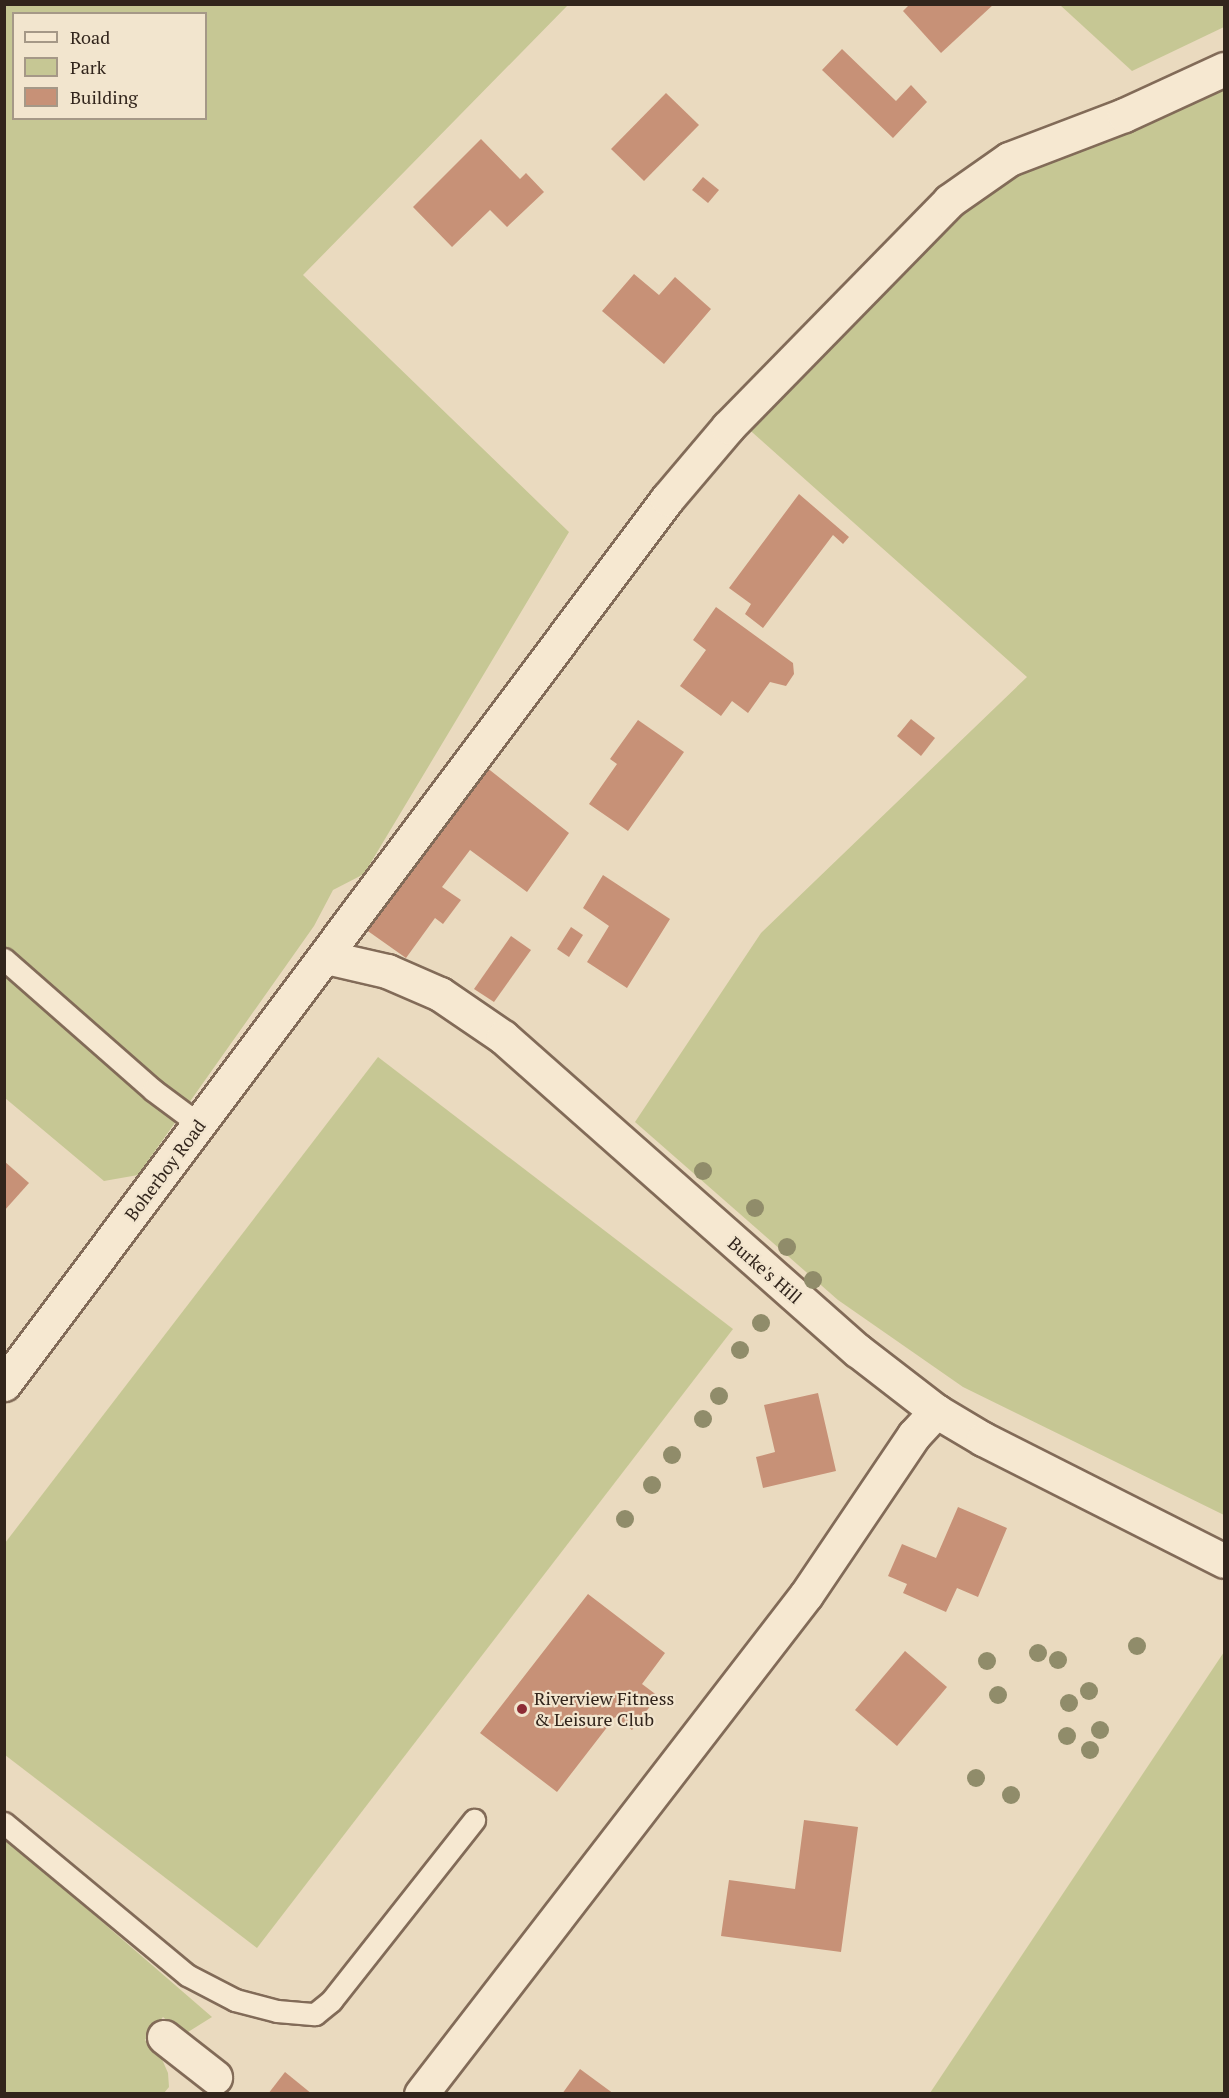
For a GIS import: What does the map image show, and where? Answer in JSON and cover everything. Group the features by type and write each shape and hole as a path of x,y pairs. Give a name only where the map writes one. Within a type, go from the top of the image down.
{"street":[{"name":"Boherboy Road","path":"4,1384 684,479 728,427 949,201 1009,159 1124,115 1224,69"},
{"name":"Burke's Hill","path":"326,957 387,971 440,994 503,1037 848,1343 936,1411 983,1439 1224,1561"},
{"path":"421,2094 806,1595 908,1444 936,1411"},
{"path":"164,2037 215,2076"}],"lane":[{"path":"4,958 153,1090 200,1125"},
{"path":"4,1823 187,1975 234,2000 277,2011 315,2014 331,2001 474,1820"}],"green space":[{"path":"4,5 568,5 303,275 569,532 364,874 333,890 314,926 138,1175 104,1181 5,1098"},
{"path":"1060,5 1224,5 1224,27 1132,71"},
{"path":"1224,67 1224,1515 963,1387 838,1300 635,1122 761,933 1027,677 744,425 989,173"},
{"path":"378,1057 733,1329 257,1948 5,1755 5,1543"},
{"path":"1224,1652 1224,2093 930,2093"},
{"path":"4,1837 212,2017 188,2032 175,2028 163,2017 145,2040 161,2057 168,2073 169,2087 164,2093 5,2093"}],"building":[{"path":"910,4 994,4 941,53 903,11"},
{"path":"842,49 896,101 911,85 927,102 893,138 822,70"},
{"path":"666,93 699,125 644,181 611,149"},
{"path":"481,139 520,179 526,173 544,192 507,227 490,210 452,247 413,207"},
{"path":"703,177 719,190 708,203 692,190"},
{"path":"634,274 659,295 675,277 711,309 664,364 602,311"},
{"path":"799,494 849,537 843,544 833,535 763,628 745,614 751,604 729,588"},
{"path":"716,607 793,663 794,674 786,686 770,682 748,713 732,701 721,716 680,686 706,650 693,640"},
{"path":"911,719 935,738 921,756 897,736"},
{"path":"638,720 684,752 628,831 589,804 617,764 610,759"},
{"path":"486,767 569,833 527,892 470,850 442,887 461,900 443,924 435,918 406,958 365,929"},
{"path":"603,875 670,919 627,988 587,962 609,926 583,908"},
{"path":"571,927 583,935 569,957 557,949"},
{"path":"511,936 531,950 494,1002 474,989"},
{"path":"4,1161 29,1183 4,1211"},
{"path":"818,1393 836,1471 763,1488 756,1457 775,1452 764,1405"},
{"path":"958,1507 1007,1528 978,1597 957,1588 946,1612 903,1593 907,1584 888,1576 902,1544 936,1558"},
{"path":"588,1594 665,1653 642,1684 658,1696 632,1730 615,1717 557,1792 480,1733"},
{"path":"905,1651 947,1687 897,1746 855,1710"},
{"path":"804,1820 858,1827 841,1952 721,1936 729,1880 795,1889"},
{"path":"580,2069 614,2094 562,2094"},
{"path":"285,2072 312,2094 268,2094"}],"place":[{"name":"Riverview Fitness & Leisure Club","path":"522,1709"}]}
